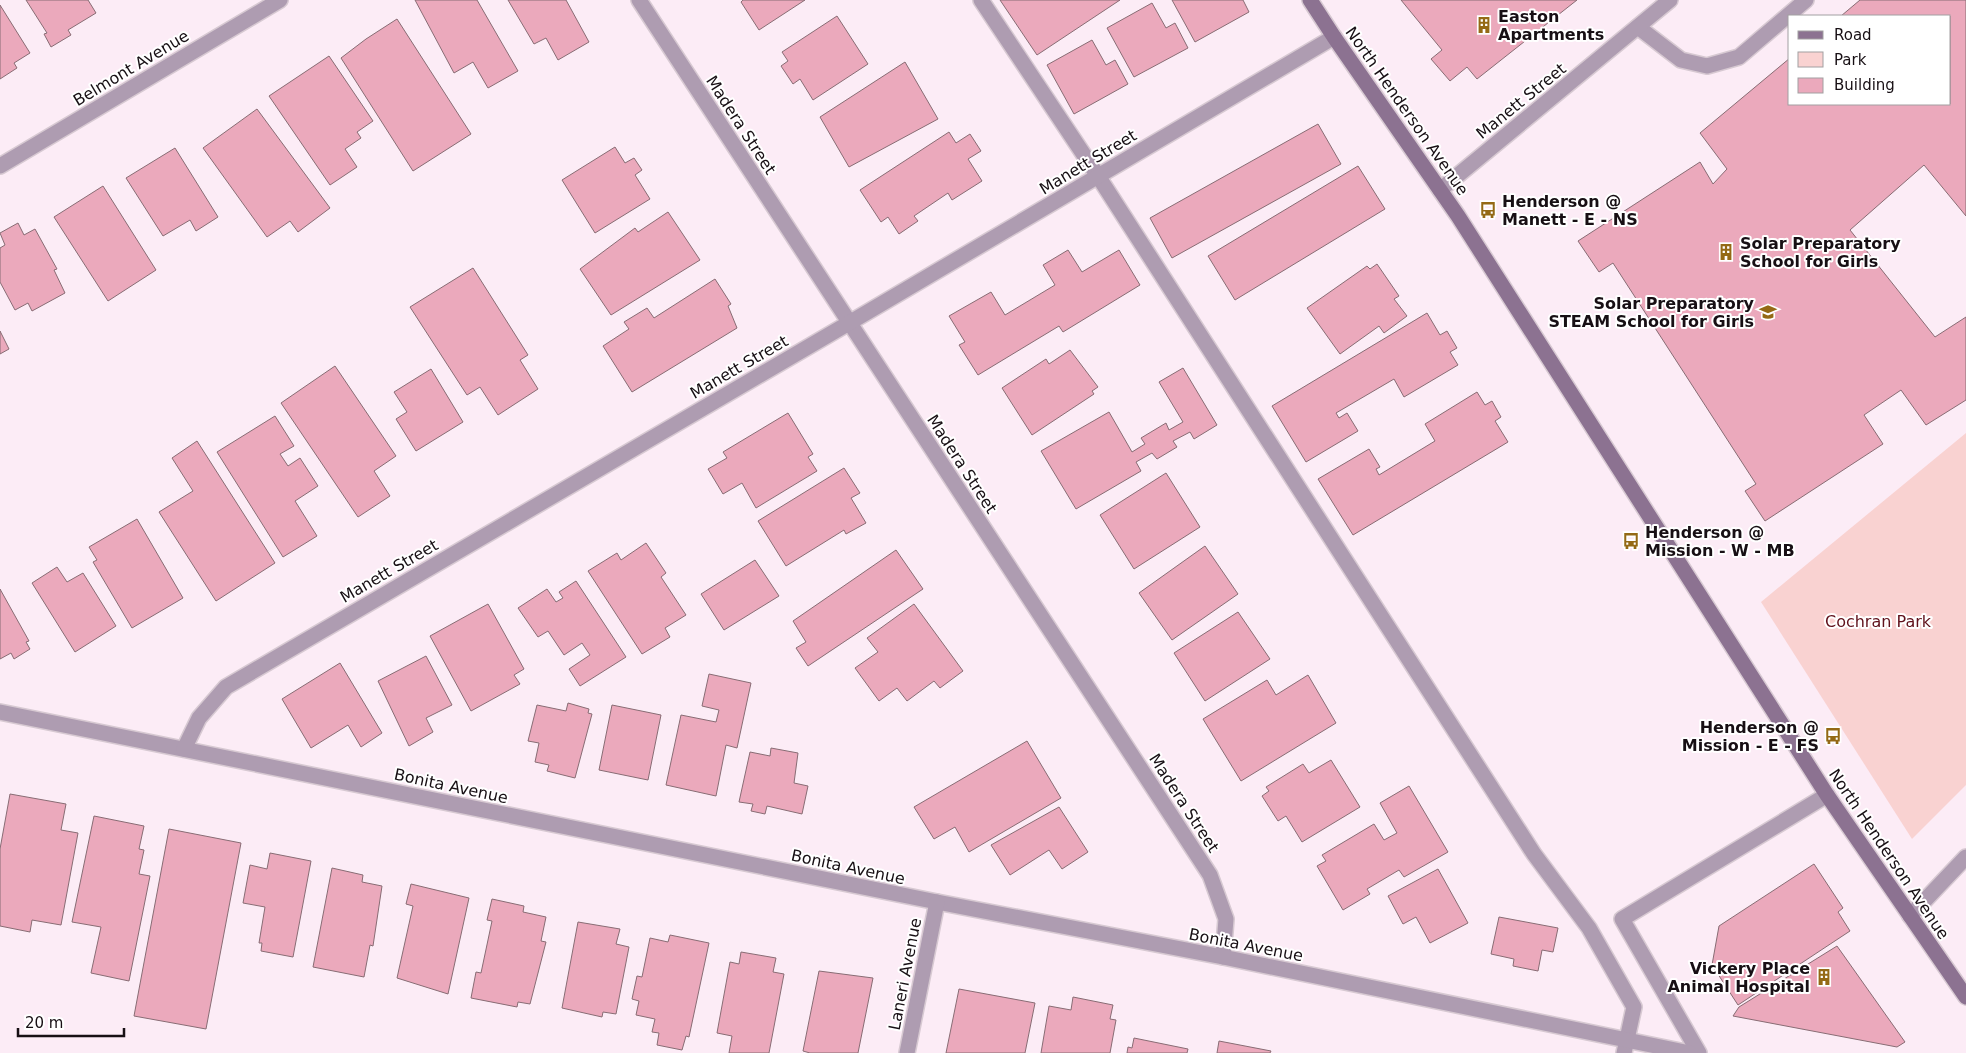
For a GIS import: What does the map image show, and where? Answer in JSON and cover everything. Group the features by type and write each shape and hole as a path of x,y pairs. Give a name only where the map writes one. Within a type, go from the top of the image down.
{"street":[{"name":"Belmont Avenue","path":"0,166 280,0"},
{"name":"Madera Street","path":"639,0 1210,875 1226,919 1223,958"},
{"path":"982,0 1098,176 1534,854 1589,928 1634,1007 1625,1047"},
{"name":"North Henderson Avenue","path":"1310,0 1464,224 1828,795 1966,997"},
{"name":"Manett Street","path":"1440,190 1670,0"},
{"path":"1788,15 1806,0"},
{"path":"1638,27 1681,60 1707,66 1739,57 1788,15"},
{"name":"Manett Street","path":"184,749 199,718 226,687 1334,37"},
{"name":"Bonita Avenue","path":"0,712 936,902 1223,958 1625,1047 1690,1053"},
{"path":"1699,1053 1622,919 1828,795"},
{"path":"1910,916 1966,857"},
{"name":"Laneri Avenue","path":"907,1053 936,902"}],"green space":[{"name":"Cochran Park","path":"1966,433 1966,785 1912,839 1761,602"}],"building":[{"path":"26,0 88,0 96,13 68,30 71,35 51,47 44,34 47,33"},
{"path":"415,0 477,0 518,71 488,88 473,62 454,73"},
{"path":"508,0 566,0 589,42 558,60 546,38 534,44"},
{"path":"743,0 805,0 759,30 741,2"},
{"path":"1000,0 1120,0 1037,55"},
{"path":"1172,0 1243,0 1249,12 1195,42"},
{"name":"Easton Apartments","path":"1401,0 1577,0 1477,79 1467,67 1450,81 1431,59 1442,50"},
{"name":"Solar Preparatory School for Girls","path":"1860,0 1966,0 1966,216 1924,165 1850,230 1935,337 1966,317 1966,400 1926,425 1901,390 1864,415 1883,444 1765,521 1745,491 1756,484 1613,263 1599,272 1578,241 1700,162 1713,184 1727,169 1700,133 1788,60 1788,105 1951,105 1951,15 1842,15"},
{"path":"1152,3 1166,28 1175,23 1188,48 1134,77 1107,28"},
{"path":"0,5 30,53 14,63 17,68 0,79"},
{"path":"837,16 868,64 813,100 800,79 793,84 781,66 788,61 782,52"},
{"path":"397,19 471,134 413,171 341,58"},
{"path":"1092,40 1106,65 1115,60 1128,84 1074,114 1047,65"},
{"path":"329,56 373,121 357,132 361,138 345,149 357,167 330,185 269,96"},
{"path":"905,62 938,119 849,167 820,117"},
{"path":"257,109 330,208 298,232 290,221 267,237 203,148"},
{"path":"1318,124 1341,164 1172,258 1150,218"},
{"path":"949,132 956,143 970,134 981,151 968,159 982,181 952,200 948,193 914,216 918,221 899,234 888,217 881,222 860,190"},
{"path":"615,147 625,163 634,158 642,170 635,175 650,199 595,233 562,180"},
{"path":"175,148 218,217 196,231 190,220 163,236 126,178"},
{"path":"1358,166 1385,209 1235,300 1208,256"},
{"path":"103,186 156,270 108,301 54,217"},
{"path":"668,212 700,260 611,315 580,269 635,228 638,232"},
{"path":"18,223 24,235 35,229 57,269 54,270 65,293 32,311 28,303 15,310 0,282 0,248 5,245 0,233"},
{"path":"1068,250 1082,272 1119,250 1140,285 1063,332 1059,326 978,375 959,345 965,342 949,316 991,292 1005,315 1055,285 1043,265"},
{"path":"1377,264 1399,296 1394,299 1407,316 1384,333 1379,326 1340,354 1307,308 1367,266 1370,269"},
{"path":"473,268 528,355 520,360 538,389 498,415 480,387 467,395 410,307"},
{"path":"715,279 731,304 728,306 737,328 632,392 603,346 629,329 624,322 647,308 654,318"},
{"path":"1427,313 1440,335 1447,331 1457,348 1450,352 1458,365 1404,397 1394,379 1336,413 1339,418 1347,413 1358,431 1306,462 1272,406"},
{"path":"0,331 9,349 0,354"},
{"path":"1070,350 1098,387 1092,391 1094,394 1032,435 1002,388 1046,359 1049,364"},
{"path":"335,366 396,456 374,471 390,496 358,517 281,403"},
{"path":"1183,368 1217,425 1194,439 1190,432 1173,441 1177,447 1157,459 1152,453 1136,462 1141,471 1076,509 1041,451 1109,412 1132,452 1145,444 1141,438 1166,423 1169,430 1183,422 1159,382"},
{"path":"431,369 463,422 416,451 396,419 407,412 394,392"},
{"path":"1477,392 1485,405 1492,401 1501,417 1495,421 1508,442 1353,535 1318,479 1369,449 1380,467 1376,469 1379,475 1435,441 1425,424"},
{"path":"788,413 813,454 808,457 817,471 756,508 742,483 723,494 708,469 727,458 723,452"},
{"path":"275,416 294,446 280,454 288,466 300,458 318,486 295,501 317,536 283,557 217,452"},
{"path":"197,441 275,563 216,601 159,512 193,491 172,458"},
{"path":"844,468 860,493 851,498 866,523 846,534 844,530 786,566 758,521"},
{"path":"1166,473 1200,527 1134,569 1100,515"},
{"path":"137,519 183,598 132,628 93,562 97,560 89,547"},
{"path":"646,543 666,573 661,577 686,615 665,628 670,637 642,654 588,571 617,553 621,560"},
{"path":"1205,546 1238,594 1172,640 1139,593"},
{"path":"896,550 923,589 808,666 796,648 806,642 793,621"},
{"path":"755,560 779,596 724,630 701,594"},
{"path":"57,567 67,582 83,573 116,626 75,652 32,583"},
{"path":"576,581 626,657 580,686 569,669 590,655 582,643 564,655 548,631 538,637 518,608 547,589 556,602 563,598 559,592"},
{"path":"0,589 29,641 26,642 30,649 14,659 11,653 0,659"},
{"path":"488,604 524,669 514,675 520,684 471,711 430,636"},
{"path":"914,604 963,671 940,688 934,681 907,701 897,688 879,701 855,668 878,652 867,638"},
{"path":"1238,612 1270,659 1205,701 1174,653"},
{"path":"426,656 452,705 426,718 433,732 409,746 378,681"},
{"path":"340,663 382,733 361,747 348,725 311,748 282,699"},
{"path":"709,674 751,683 737,748 726,745 716,796 666,785 681,715 716,722 719,710 702,706"},
{"path":"1308,675 1336,723 1241,781 1203,719 1267,680 1276,695"},
{"path":"568,703 589,709 588,713 592,714 575,778 547,771 549,765 535,762 539,743 528,741 537,705 566,711"},
{"path":"612,705 661,715 648,780 599,770"},
{"path":"1027,741 1061,798 969,852 955,827 934,839 914,807"},
{"path":"771,748 798,753 794,783 808,786 802,814 767,806 765,814 751,811 753,804 739,802 750,752 770,756"},
{"path":"1331,760 1360,807 1302,842 1286,816 1278,821 1262,796 1269,791 1266,787 1303,764 1309,773"},
{"path":"1409,786 1448,852 1404,877 1399,870 1367,889 1370,894 1343,910 1317,866 1326,861 1322,855 1374,824 1384,840 1397,833 1380,803"},
{"path":"10,794 66,804 61,830 78,833 61,925 32,920 30,932 0,926 0,849"},
{"path":"1059,807 1088,852 1062,869 1049,850 1010,875 991,845"},
{"path":"94,816 144,826 139,849 144,850 139,874 150,876 129,981 91,973 101,927 72,922"},
{"path":"169,829 241,843 206,1029 134,1016"},
{"path":"270,853 311,861 293,957 261,951 262,943 259,943 265,907 243,903 250,865 267,869"},
{"path":"1814,864 1843,908 1838,912 1850,931 1738,1005 1712,965 1719,926"},
{"path":"332,868 363,875 362,882 382,886 373,946 370,945 364,977 313,967"},
{"path":"1438,869 1468,923 1430,943 1416,917 1403,924 1388,896"},
{"path":"411,884 469,898 448,994 397,978 413,906 406,904"},
{"path":"492,899 524,906 523,912 546,917 541,941 546,942 530,1004 518,1002 517,1007 471,998 476,972 481,973 492,921 487,920"},
{"path":"1499,917 1558,928 1553,952 1542,950 1538,971 1513,966 1514,959 1491,954"},
{"path":"578,922 620,929 616,944 629,947 616,1014 603,1012 602,1017 562,1008"},
{"path":"670,935 709,943 689,1037 686,1036 682,1050 657,1045 659,1033 652,1032 655,1019 636,1015 639,1001 632,999 637,976 642,977 650,938 668,942"},
{"name":"Vickery Place Animal Hospital","path":"1837,946 1905,1042 1897,1047 1733,1016 1739,1007"},
{"path":"741,952 776,958 773,972 784,974 769,1053 729,1053 732,1036 717,1033 730,962 739,964"},
{"path":"819,971 873,978 858,1053 810,1053 803,1051"},
{"path":"959,989 1035,1003 1025,1053 946,1053"},
{"path":"1073,997 1113,1005 1110,1019 1116,1020 1110,1053 1041,1053 1049,1006 1071,1010"},
{"path":"1134,1038 1188,1049 1187,1053 1127,1053 1128,1047 1132,1048"},
{"path":"1219,1041 1271,1051 1270,1053 1217,1053"}],"place":[{"name":"Easton Apartments","path":"1484,25"},
{"name":"Henderson @ Manett - E - NS","path":"1488,210"},
{"name":"Solar Preparatory School for Girls","path":"1726,252"},
{"name":"Solar Preparatory STEAM School for Girls","path":"1768,312"},
{"name":"Henderson @ Mission - W - MB","path":"1631,541"},
{"name":"Henderson @ Mission - E - FS","path":"1833,736"},
{"name":"Vickery Place Animal Hospital","path":"1824,977"}]}
